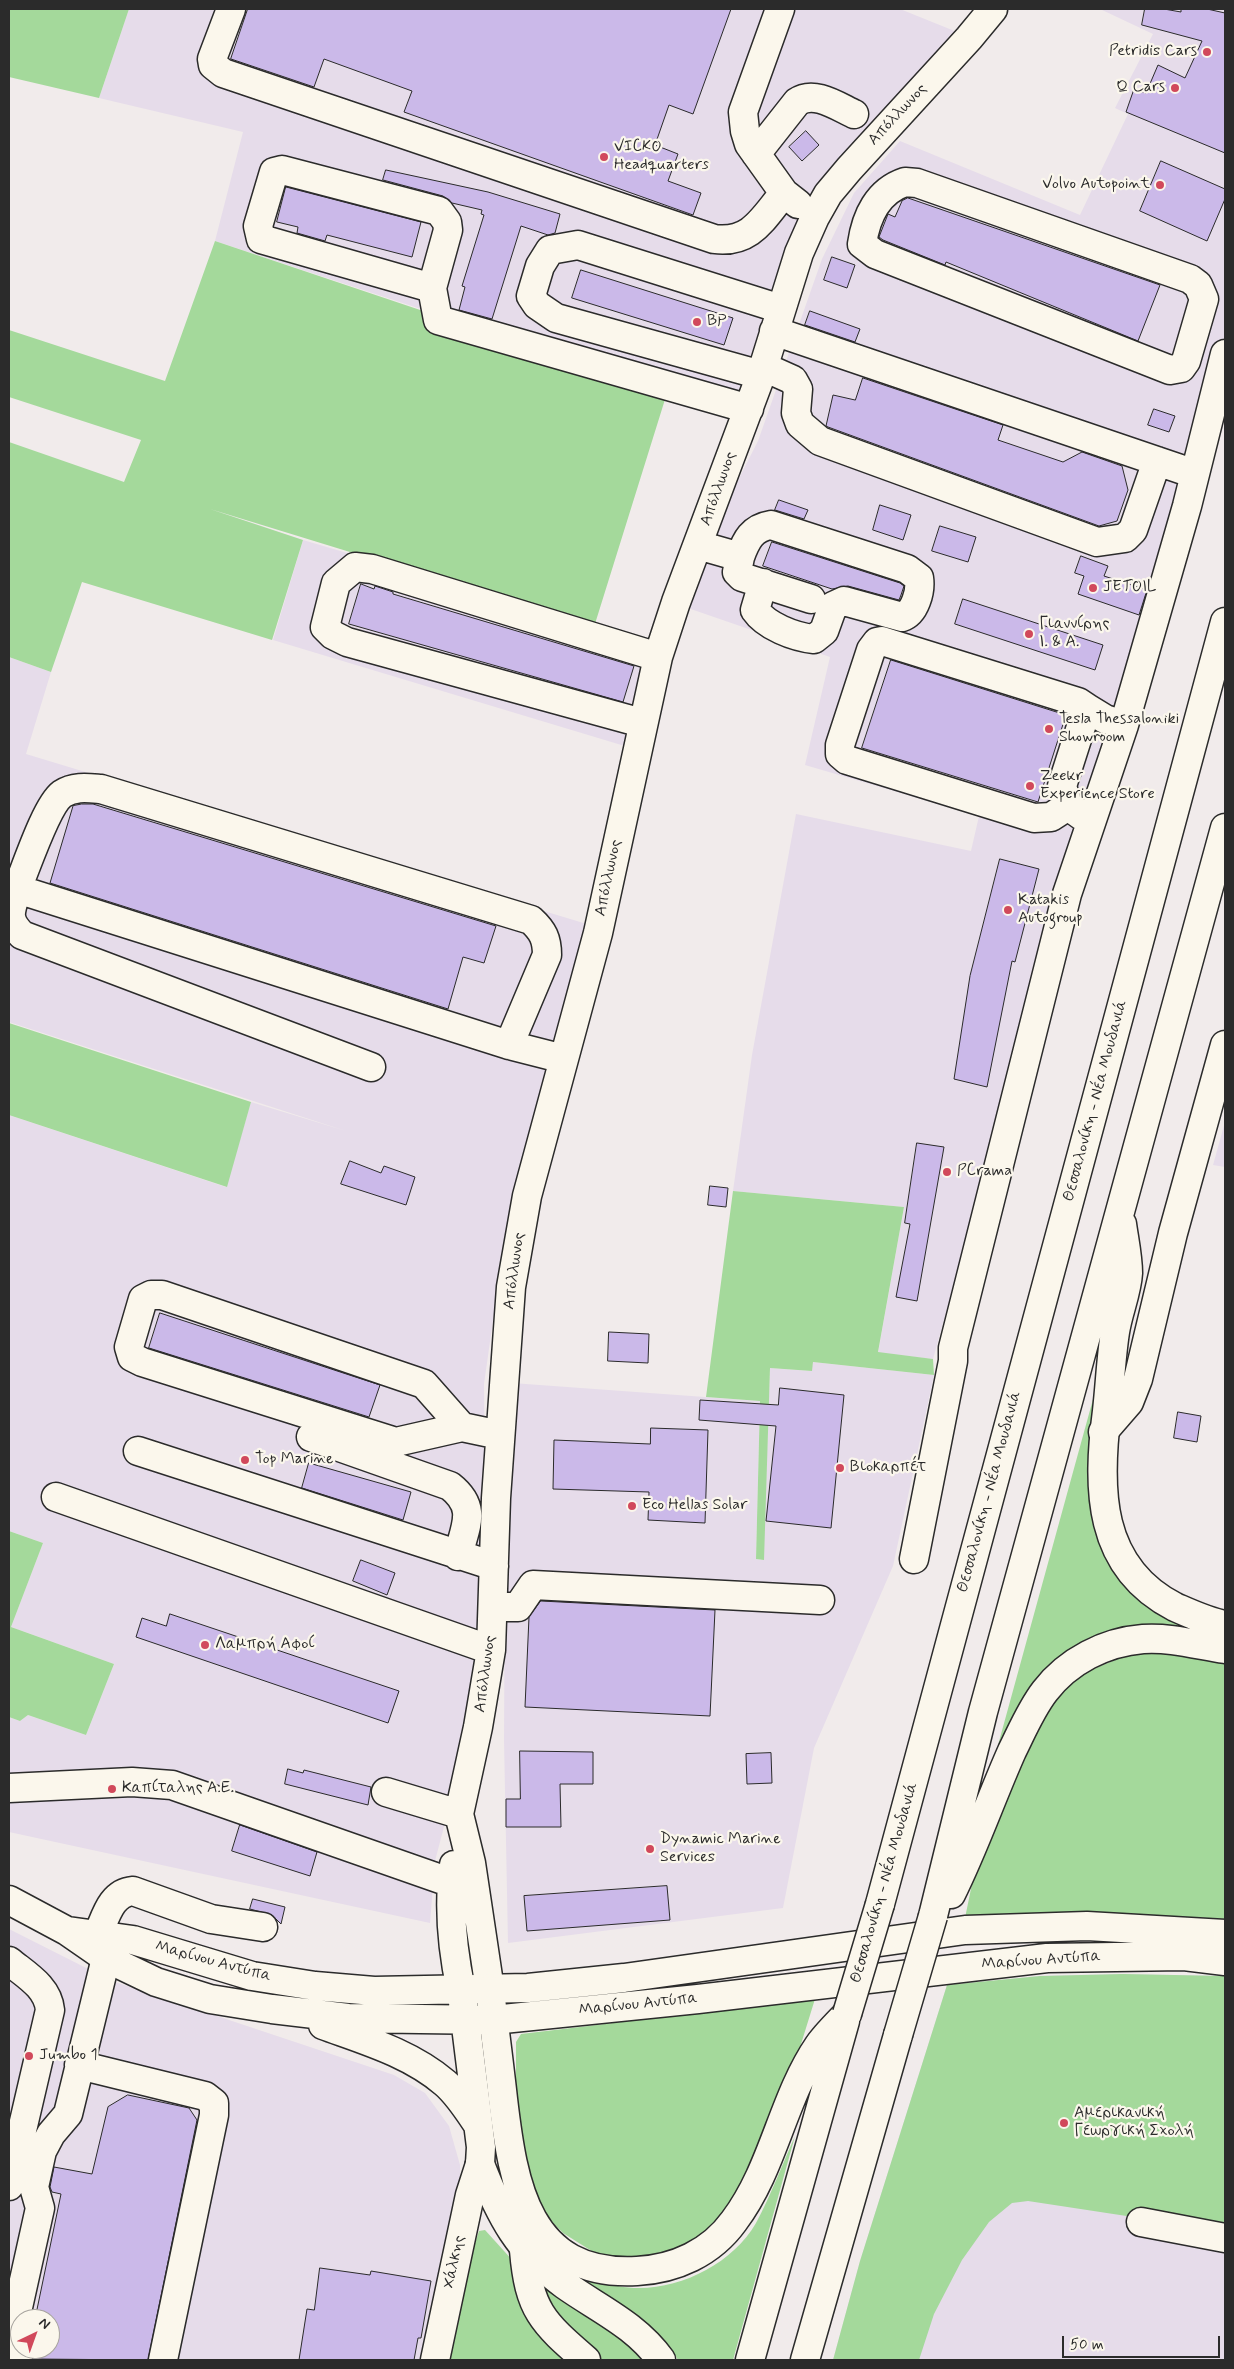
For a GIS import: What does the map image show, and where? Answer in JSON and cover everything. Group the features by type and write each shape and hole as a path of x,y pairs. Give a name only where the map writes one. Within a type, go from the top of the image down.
{"main road":[{"path":"231,9 212,59 214,65 223,73 714,240 729,241 752,231 784,193"},
{"path":"780,9 743,112 744,131 756,154 784,193 815,217"},
{"name":"Απόλλωνος","path":"480,2164 478,2125 462,1990 453,1950 452,1883 491,1650 500,1435 511,1287 527,1196 598,933 658,657 676,602 762,371 799,252 828,194 848,169 969,38 993,9"},
{"path":"756,154 796,102 804,97 813,96 854,114"},
{"path":"432,288 261,240 258,226 274,172 282,170 439,211 447,222 448,230 432,288 438,320 748,409"},
{"path":"905,182 917,183 1190,280 1198,284 1204,299 1214,310 1181,368 1170,370 875,254 862,244 863,237 869,216 882,195 905,182"},
{"path":"1157,461 1133,530 1125,538 1097,542 820,441 800,424 796,413 798,389 793,380 556,318 537,305 531,296 540,266 550,250 578,246 1195,474"},
{"path":"914,1559 952,1361 952,1348 1067,894 1093,823 1124,725 1195,474 1225,354"},
{"path":"763,583 755,610 762,620 814,639 824,631 833,606 844,601 897,616 907,616 912,611 920,584 919,578 907,569 771,525 758,528 752,534 740,557 738,574 812,599"},
{"path":"698,545 740,557"},
{"path":"642,724 347,642 333,635 325,627 336,583 354,567 372,568 658,657"},
{"name":"Θεσσαλονίκη - Νέα Μουδανιά","path":"750,2360 847,2014 880,1904 1225,622"},
{"path":"1068,806 1051,817 1034,818 847,760 840,754 840,745 871,650 878,642 882,641 1078,702 1105,719 1124,725"},
{"path":"1087,708 1062,786 1068,806 1093,823"},
{"path":"370,1067 22,935 12,925 10,914 17,889 52,804 63,794 79,788 101,789 531,920 542,930 547,949 546,956 509,1045"},
{"path":"805,2360 933,1916 983,1712 1225,828"},
{"path":"17,889 509,1045 564,1059"},
{"path":"1103,1432 1129,1402 1138,1380 1173,1233 1216,1121 1225,1045"},
{"path":"1120,1210 1128,1273 1115,1330 1103,1432 1101,1475 1107,1526 1132,1573 1145,1588 1186,1612 1225,1625"},
{"path":"462,1427 424,1384 162,1295 151,1295 143,1299 129,1347 132,1357 142,1362 396,1442 462,1427 500,1435"},
{"path":"311,1438 450,1486 455,1490 466,1504 468,1516 458,1556"},
{"path":"138,1450 458,1556 494,1566"},
{"path":"56,1496 491,1650"},
{"path":"494,1607 518,1607 533,1585 820,1600"},
{"path":"933,1916 950,1898 1028,1717 1044,1692 1054,1681 1088,1655 1102,1648 1130,1640 1161,1639 1225,1649"},
{"path":"9,1788 132,1782 172,1785 452,1883"},
{"path":"386,1792 461,1822 471,1863 490,1990 510,2158 523,2202 536,2225 565,2255 580,2263 624,2272 671,2266 691,2258 706,2249 733,2223 745,2206 763,2172 799,2081 819,2046 847,2014"},
{"path":"18,2360 12,2347 11,2339 40,2208 34,2187 44,2145 68,2114 102,1946 115,1898 126,1892 133,1891 211,1919 263,1926"},
{"name":"Μαρίνου Αντύπα","path":"9,1900 67,1931 102,1946 156,1982 210,1999 289,2012 348,2018 493,2020 698,1999 1047,1958 1184,1956 1225,1961"},
{"name":"Μαρίνου Αντύπα","path":"102,1946 133,1940 201,1962 270,1979 374,1990 490,1990 624,1978 964,1930 1088,1926 1225,1934"},
{"path":"9,1961 40,1986 48,1998 50,2010 9,2186"},
{"path":"289,2012 388,2050 428,2070 458,2096 478,2125"},
{"path":"79,2065 205,2096 214,2103 214,2116 163,2360"},
{"path":"480,2164 494,2201 524,2250 566,2285 626,2324 654,2350 661,2360"},
{"name":"Χάλκης","path":"435,2360 470,2195 480,2164"},
{"path":"1141,2222 1225,2238"},
{"path":"524,2250 528,2285 539,2312 558,2336 586,2360"}],"shaded area":[{"name":"VICKO Headquarters","path":"129,9 900,9 957,32 800,223 775,283 743,400 436,314 215,241 243,132 99,98"},
{"path":"1100,9 1225,9 1225,360 1070,842 995,1137 933,1359 878,1353 904,1207 733,1191 752,1055 796,814 971,851 979,816 805,765 830,657 682,606 726,504 758,441 822,259 854,193 900,141 1080,215 1128,114 1115,108 1153,34"},
{"path":"303,540 652,643 628,747 273,640"},
{"path":"9,657 51,672 26,754 590,925 499,1278 484,1384 486,1593 457,1777 435,1861 430,1923 9,1832 9,1717 20,1721 28,1715 86,1735 114,1664 11,1627 43,1543 9,1531 9,1115 226,1187 251,1102 346,1131 9,1022"},
{"path":"1225,1122 1225,1167 1213,1165"},
{"path":"813,1362 934,1375 893,1566 814,1748 783,1908 508,1943 504,1740 505,1548 512,1383 760,1401 756,1559 763,1560 770,1368 811,1371"},
{"path":"9,1929 112,1981 394,2075 425,2093 449,2126 460,2165 460,2207 428,2360 9,2360"},
{"name":"Αμερικανική Γεωργική Σχολή","path":"1123,1974 1225,1976 1225,2360 833,2360 860,2261 947,1985 1040,1976"}],"green space":[{"path":"9,9 129,9 99,98 9,77"},
{"path":"215,241 667,393 594,627 210,509 303,540 272,640 82,582 51,672 9,657 9,442 124,482 141,440 9,397 9,330 165,381"},
{"path":"9,1023 251,1102 227,1187 9,1115"},
{"path":"733,1191 904,1207 878,1352 933,1359 934,1375 813,1362 812,1371 770,1368 764,1560 756,1559 760,1401 706,1397"},
{"path":"1098,1381 1091,1469 1091,1506 1097,1534 1222,1635 1086,1649 992,1767"},
{"path":"9,1531 43,1543 11,1627 114,1664 86,1735 28,1715 20,1721 9,1717"},
{"path":"1151,1651 1225,1659 1225,1922 1128,1916 965,1918 973,1879 1040,1717 1058,1693 1081,1674 1125,1656"},
{"name":"Αμερικανική Γεωργική Σχολή","path":"1123,1974 1225,1976 1225,2231 1028,2201 1012,2203 989,2222 962,2260 934,2314 919,2360 833,2360 860,2261 947,1985 1040,1976"},
{"path":"815,1999 783,2102 725,2217 695,2243 664,2252 635,2257 598,2255 563,2233 544,2214 527,2174 516,2098 516,2042 521,2034"},
{"path":"795,2136 733,2360 678,2360 669,2346 650,2327 631,2313 595,2292 557,2264 602,2282 637,2288 657,2287 696,2275 714,2265 745,2239 756,2223 772,2191"},
{"path":"485,2230 514,2262 572,2360 447,2360 457,2298 479,2231"},
{"path":"532,2278 564,2302 623,2339 644,2360 600,2360 565,2331"}],"building":[{"path":"248,9 731,9 693,114 669,105 655,145 678,154 668,181 701,193 693,215 404,112 412,91 324,59 314,87 231,59"},
{"name":"Q Cars","path":"1145,9 1164,9 1181,12 1181,9 1207,9 1225,13 1225,153 1126,112 1134,89 1146,93 1158,65 1185,78 1202,41 1142,25"},
{"path":"806,131 819,145 802,161 789,147"},
{"path":"1161,161 1225,189 1225,199 1207,241 1140,211"},
{"path":"386,170 488,192 560,214 555,233 548,235 521,226 492,319 459,310 465,287 462,286 484,215 481,214 482,210 452,203 443,196 383,180"},
{"path":"286,187 421,222 412,257 327,235 325,241 297,233 298,227 277,222"},
{"path":"908,198 1160,285 1138,341 946,262 945,265 883,240 879,237 888,214 895,217 902,201"},
{"path":"832,257 855,265 847,288 824,280"},
{"path":"581,270 733,318 724,345 572,298"},
{"path":"810,311 860,329 855,342 805,325"},
{"path":"863,378 1003,425 998,440 1063,462 1082,452 1122,466 1128,490 1117,521 1099,526 826,426 833,395 855,400"},
{"path":"1154,409 1175,416 1169,432 1148,425"},
{"path":"779,500 808,510 804,519 775,510"},
{"path":"880,505 911,515 903,540 873,530"},
{"path":"940,526 976,537 968,562 932,551"},
{"path":"772,542 900,583 904,586 899,600 848,586 832,589 763,566"},
{"path":"1081,556 1108,566 1104,576 1147,590 1139,615 1078,594 1084,576 1075,573"},
{"path":"361,584 374,589 375,586 393,592 393,594 634,666 623,702 349,624"},
{"name":"Γιαννίρης Ι. & Α.","path":"963,599 1103,645 1095,670 955,624"},
{"path":"891,660 1066,715 1038,802 862,748"},
{"path":"93,804 496,926 484,963 463,957 448,1009 50,883 73,806"},
{"path":"1000,859 1039,869 1015,962 1012,961 987,1087 954,1079 970,976"},
{"path":"917,1143 944,1147 917,1301 896,1297 910,1224 905,1223"},
{"path":"350,1161 381,1173 384,1166 415,1177 406,1205 341,1184"},
{"path":"710,1186 728,1188 726,1207 708,1205"},
{"path":"160,1313 380,1385 369,1417 149,1348"},
{"path":"609,1332 649,1334 648,1363 608,1361"},
{"path":"780,1388 844,1395 831,1528 766,1521 776,1426 699,1420 700,1400 778,1405"},
{"path":"1178,1412 1201,1416 1197,1442 1174,1438"},
{"path":"651,1428 708,1430 705,1523 648,1520 649,1492 553,1489 554,1440 650,1444"},
{"path":"309,1463 411,1492 403,1520 302,1488"},
{"path":"361,1560 395,1573 387,1595 353,1581"},
{"path":"541,1601 715,1610 710,1716 525,1707 529,1617"},
{"path":"170,1614 399,1691 388,1723 136,1637 142,1618 166,1626"},
{"path":"520,1751 593,1752 593,1784 560,1784 561,1827 506,1827 506,1799 520,1799"},
{"path":"771,1753 772,1783 747,1784 746,1754"},
{"path":"288,1769 303,1773 304,1770 371,1787 368,1805 285,1784"},
{"path":"240,1825 317,1852 310,1876 232,1851"},
{"path":"667,1886 670,1920 527,1931 524,1896"},
{"path":"253,1899 285,1907 281,1924 272,1915 250,1909"},
{"path":"128,2095 189,2108 197,2120 148,2360 33,2359 60,2359 60,2309 37,2309 61,2194 52,2192 50,2187 54,2167 92,2174 108,2107"},
{"path":"320,2268 370,2275 371,2271 431,2281 421,2338 418,2338 414,2360 299,2360 307,2309 314,2310"}],"place":[{"name":"Petridis Cars","path":"1207,52"},
{"name":"Q Cars","path":"1175,88"},
{"name":"VICKO Headquarters","path":"604,157"},
{"name":"Volvo Autopoint","path":"1160,185"},
{"name":"BP","path":"697,322"},
{"name":"JETOIL","path":"1093,588"},
{"name":"Γιαννίρης Ι. & Α.","path":"1029,634"},
{"name":"Tesla Thessaloniki Showroom","path":"1049,729"},
{"name":"Zeekr Experience Store","path":"1030,786"},
{"name":"Katakis Autogroup","path":"1008,910"},
{"name":"PCrama","path":"947,1172"},
{"name":"Top Marine","path":"245,1460"},
{"name":"Βιοκαρπέτ","path":"840,1468"},
{"name":"Eco Hellas Solar","path":"632,1506"},
{"name":"Λαμπρή Αφοί","path":"205,1645"},
{"name":"Καπίταλης Α.Ε.","path":"112,1789"},
{"name":"Dynamic Marine Services","path":"650,1849"},
{"name":"Jumbo 1","path":"29,2056"},
{"name":"Αμερικανική Γεωργική Σχολή","path":"1064,2123"}]}
